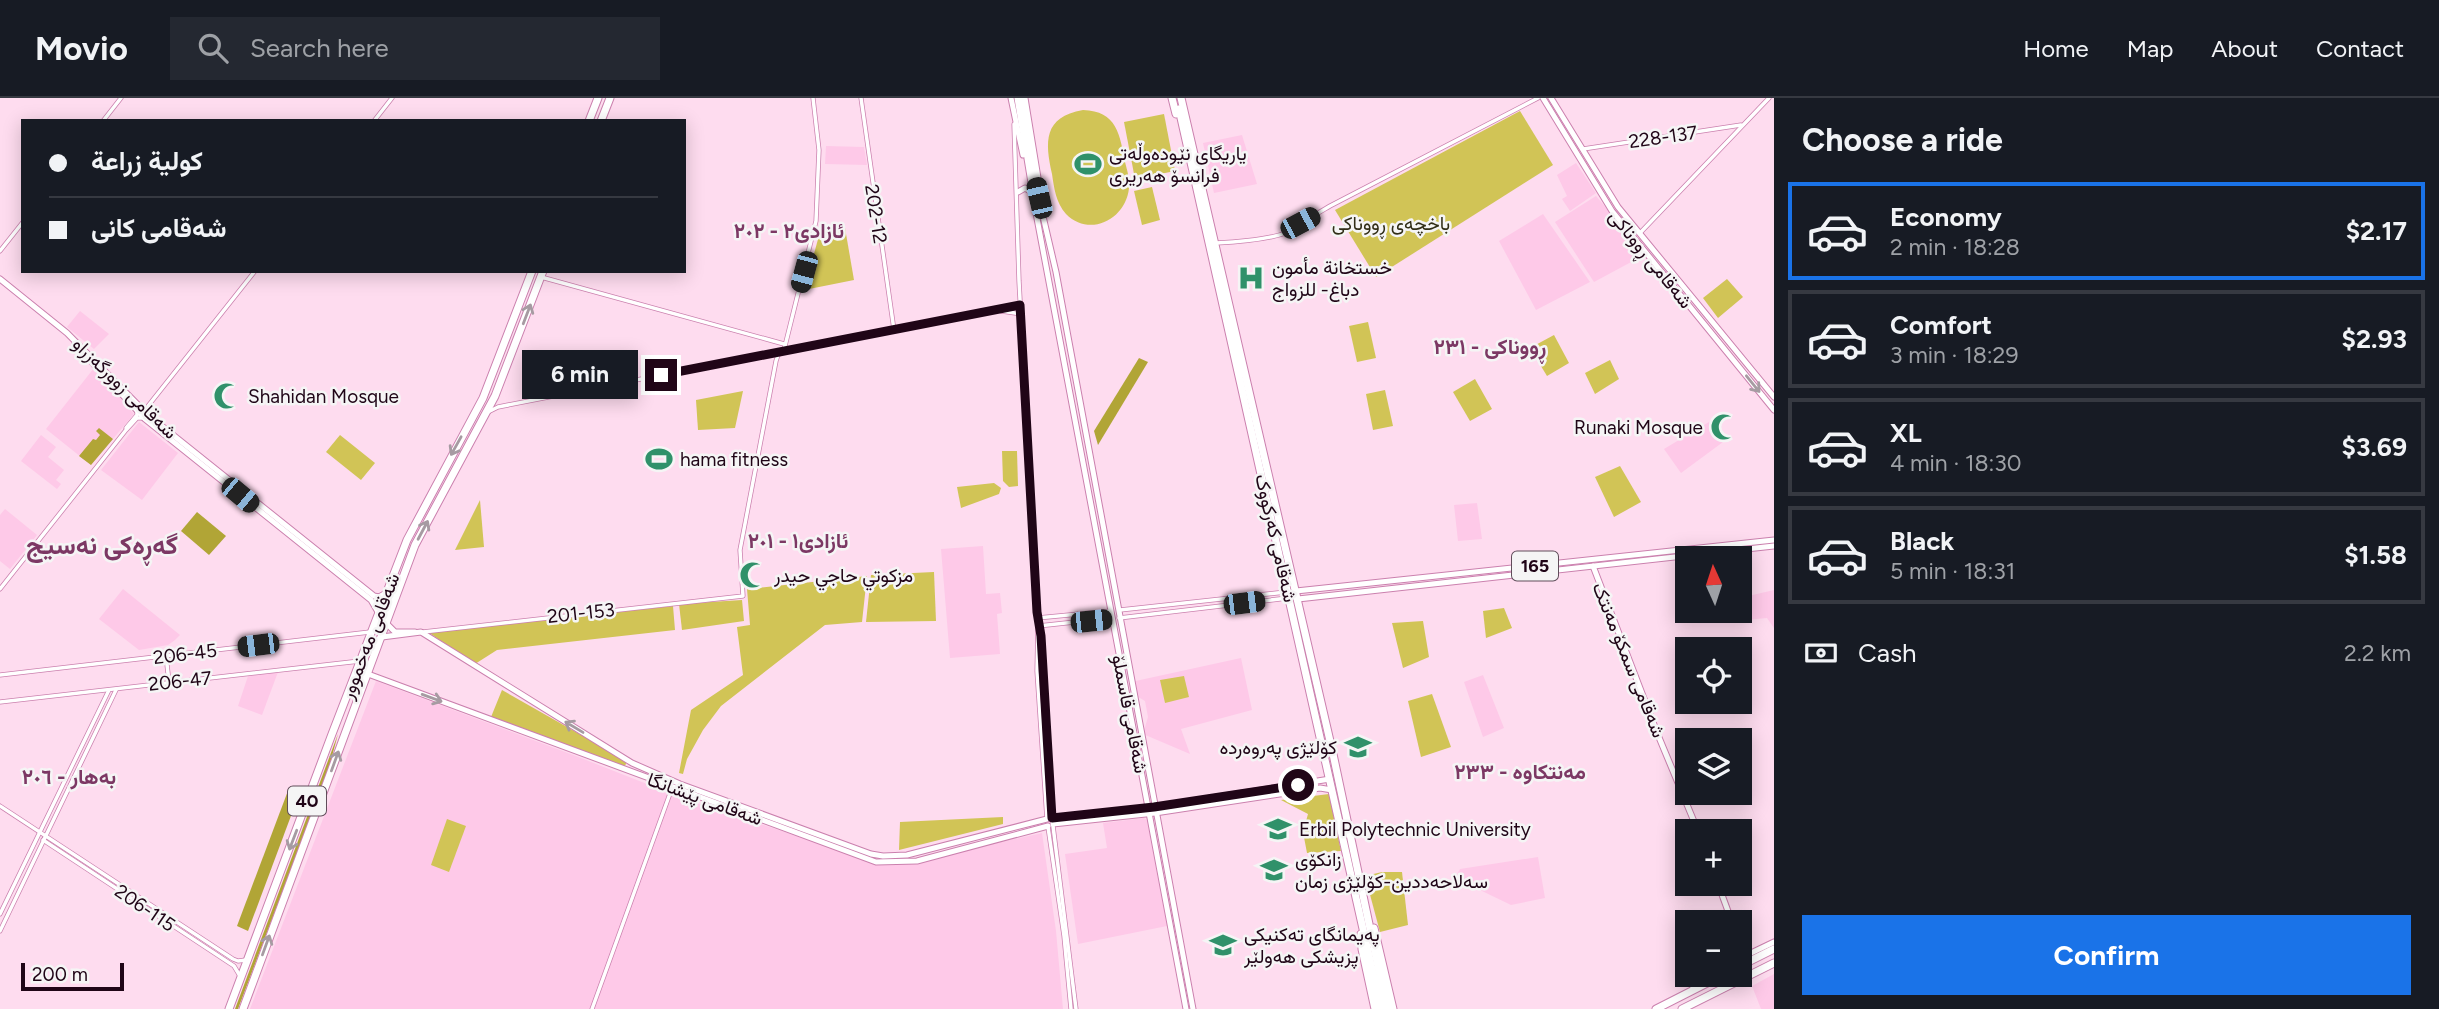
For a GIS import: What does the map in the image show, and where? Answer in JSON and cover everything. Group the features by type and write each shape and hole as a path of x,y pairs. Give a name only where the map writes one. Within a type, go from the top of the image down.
{"highway":[{"path":"590,119 598,98"},
{"path":"602,119 610,98"},
{"name":"شەقامی کەرکووک","path":"1179,98 1246,398 1296,595 1376,971 1381,1009"},
{"path":"594,107 602,103 605,111"},
{"name":"شەقامی کەرکووک","path":"1198,182 1216,243 1246,398"},
{"name":"شەقامی مەخموور","path":"229,1009 341,709 416,519 483,398 531,273"},
{"name":"شەقامی مەخموور","path":"243,1009 415,545 487,414 542,274"},
{"path":"507,335 510,342 517,340"},
{"path":"500,353 507,350 510,357"},
{"name":"شەقامی کەرکووک","path":"1296,595 1327,784 1359,894 1376,934 1390,1009"},
{"path":"341,709 342,721 348,722 351,718"},
{"path":"333,732 336,728 341,729 344,732 343,738"},
{"name":"شەقامی کەرکووک","path":"1359,894 1362,949 1375,1009"},
{"path":"1752,960 1774,949"},
{"path":"1752,974 1774,962"},
{"name":"شەقامی کەرکووک","path":"1376,971 1390,1009"},
{"path":"1656,1009 1698,987"},
{"path":"1682,1009 1726,987"}],"main road":[{"name":"شەقامی قاسملۆ","path":"1012,98 1030,191 1039,213"},
{"name":"شەقامی قاسملۆ","path":"1021,98 1039,213 1064,336 1186,1009"},
{"name":"شەقامی ڕووناکی","path":"1540,98 1601,193 1670,284 1774,410"},
{"name":"شەقامی ڕووناکی","path":"1550,98 1607,189 1640,234 1774,397"},
{"path":"1018,192 1025,188 1030,191"},
{"path":"1601,193 1607,189"},
{"name":"شەقامی زوورگەزراو","path":"0,279 90,354 146,417 373,598 379,613"},
{"name":"165","path":"1739,546 1774,540"},
{"name":"165","path":"1752,547 1774,546"},
{"name":"165","path":"1296,595 1675,554"},
{"name":"165","path":"1421,581 1592,566 1675,555"},
{"name":"شەقامی سمکۆ مەنتک","path":"1592,566 1693,819"},
{"path":"373,598 386,593"},
{"name":"201-153","path":"387,624 395,632 419,632"},
{"name":"201-153","path":"382,637 419,632"},
{"name":"شەقامی پێشانگا","path":"419,632 632,763 778,823 887,863 905,863 1050,822 1327,784"},
{"name":"شەقامی پێشانگا","path":"368,674 672,788 778,823"},
{"path":"627,770 632,763"},
{"name":"شەقامی قاسملۆ","path":"1151,810 1193,1009"},
{"path":"1171,934 1179,933"},
{"path":"1752,953 1774,942"},
{"path":"1690,991 1695,987"}],"street":[{"path":"105,119 121,98"},
{"path":"376,119 392,98"},
{"path":"784,350 816,221 819,142 813,98"},
{"name":"202-12","path":"861,98 894,330"},
{"path":"1216,243 1272,237 1297,228 1300,223 1329,206 1540,98"},
{"path":"1640,234 1769,98"},
{"path":"1013,108 1020,305 1038,626 1037,671 1070,1009"},
{"name":"228-137","path":"1583,149 1743,125"},
{"path":"0,251 21,225"},
{"path":"126,430 137,418 146,417 147,408 254,273"},
{"path":"542,274 784,344"},
{"path":"487,414 502,406 1020,305"},
{"path":"992,311 1021,314"},
{"name":"201-153","path":"419,632 743,596 741,547 776,361 784,350"},
{"path":"0,589 126,430 137,415 137,406 146,405 162,390"},
{"path":"495,396 502,406"},
{"path":"1037,618 1148,614 1296,595"},
{"path":"1038,626 1147,607 1296,595"},
{"path":"1147,607 1148,614"},
{"name":"206-45","path":"0,675 371,632"},
{"path":"166,656 169,682"},
{"name":"206-47","path":"0,702 360,661"},
{"path":"0,931 116,689"},
{"path":"0,914 108,690"},
{"path":"592,1009 672,788"},
{"name":"206-115","path":"0,806 236,960"},
{"path":"1050,822 1076,1009"},
{"path":"40,832 43,841"},
{"name":"206-115","path":"43,841 233,966 239,972 240,979"},
{"path":"233,966 236,960 244,961 248,958"}],"shaded area":[{"path":"1242,135 1257,184 1214,193 1203,143"},
{"path":"826,146 864,147 867,165 825,164"},
{"path":"1576,163 1596,193 1570,211 1562,199 1567,196 1557,175"},
{"path":"1596,196 1646,254 1594,282 1555,222"},
{"path":"1543,214 1590,282 1536,310 1499,241"},
{"path":"80,311 109,334 94,349 67,327"},
{"path":"1139,358 1148,362 1098,445 1094,431"},
{"path":"94,368 134,414 91,465 46,429"},
{"path":"139,422 178,453 142,500 101,470"},
{"path":"1709,422 1723,442 1681,473 1664,449"},
{"path":"99,428 113,439 91,465 79,456 93,439 96,440 100,435 96,431"},
{"path":"41,435 56,447 48,457 64,470 56,480 61,484 57,489 21,461"},
{"path":"1477,503 1482,539 1458,541 1454,505"},
{"path":"5,509 37,535 10,569 0,561 0,515"},
{"path":"197,512 226,536 209,555 181,531"},
{"path":"983,546 986,594 1000,593 1002,613 997,614 1000,654 950,658 941,549"},
{"path":"123,589 180,635 168,645 139,650 99,619"},
{"path":"1774,590 1774,628 1767,618 1752,620 1752,595"},
{"path":"1241,658 1252,710 1181,729 1190,754 1143,734 1148,717 1145,701 1133,694 1131,682"},
{"path":"278,672 262,715 238,706 248,676"},
{"path":"1483,675 1504,728 1483,737 1464,682"},
{"path":"376,681 690,801 877,862 905,863 1042,833 1056,931 1063,1009 250,1009"},
{"path":"338,734 328,771 238,1009 235,1009"},
{"path":"289,788 301,789 248,931 237,926"},
{"path":"1144,818 1147,820 1167,926 1078,944 1065,854 1107,848 1103,823"},
{"path":"1538,857 1545,898 1511,905 1455,878 1460,869"},
{"path":"1774,974 1774,1009 1761,1009 1752,986"}],"green space":[{"name":"یاریگای نێودەوڵەتی فرانسۆ هەریری","path":"1083,110 1103,115 1115,126 1129,181 1121,209 1105,222 1096,224 1075,221 1063,210 1055,190 1048,151 1054,125 1060,118"},
{"name":"باخچەی ڕووناکی","path":"1520,111 1553,165 1376,277 1335,210"},
{"path":"1164,114 1175,171 1135,179 1124,122"},
{"path":"1152,187 1160,220 1142,225 1134,191"},
{"path":"845,228 854,280 804,290 820,232"},
{"path":"1727,279 1743,297 1718,318 1703,298"},
{"path":"1368,322 1376,358 1357,362 1349,326"},
{"path":"1554,335 1569,363 1547,376 1530,348"},
{"path":"1610,360 1619,379 1595,394 1585,373"},
{"path":"1475,379 1492,409 1470,421 1453,392"},
{"path":"1385,390 1393,426 1373,430 1366,394"},
{"path":"743,391 735,428 698,430 696,400"},
{"path":"340,435 375,463 361,480 326,452"},
{"path":"1002,451 1017,451 1018,486 1009,487 1003,481"},
{"path":"1620,466 1641,502 1614,517 1595,477"},
{"path":"994,483 1001,488 999,494 961,508 957,487"},
{"path":"480,500 484,547 455,550"},
{"path":"934,572 936,621 866,622 871,575"},
{"path":"867,576 862,622 825,625 721,706 703,730 687,759 683,774 679,773 691,710 743,675 737,627 750,625 747,589"},
{"path":"742,600 744,621 682,630 679,604"},
{"path":"673,606 675,630 497,650 475,664 428,632"},
{"path":"1504,608 1512,628 1486,638 1483,611"},
{"path":"1423,621 1429,657 1403,668 1392,623"},
{"path":"1184,676 1189,697 1165,703 1160,680"},
{"path":"502,690 627,761 625,766 491,717"},
{"path":"1432,694 1451,747 1421,757 1408,701"},
{"path":"1329,794 1341,851 1307,853 1303,832 1308,814 1281,800"},
{"path":"1003,817 1003,824 899,850 900,822"},
{"path":"447,819 466,826 449,872 431,865"},
{"path":"1382,872 1402,872 1408,925 1380,932 1365,876"}],"place":[{"name":"یاریگای نێودەوڵەتی فرانسۆ هەریری","path":"1088,164"},
{"name":"خستخانة مأمون دباغ- للزواج","path":"1251,278"},
{"name":"Shahidan Mosque","path":"227,396"},
{"name":"Runaki Mosque","path":"1724,427"},
{"name":"hama fitness","path":"659,459"},
{"name":"مزكوتي حاجي حيدر","path":"753,575"},
{"name":"کۆلێژی پەروەردە","path":"1358,747"},
{"name":"Erbil Polytechnic University","path":"1278,829"},
{"name":"زانکۆی سەلاحەددین-کۆلێژی زمان","path":"1274,870"},
{"name":"پەیمانگای تەکنیکی پزیشکی هەولێر","path":"1223,945"}],"district":[{"name":"ئازادی٢ - ٢٠٢","path":"789,230"},
{"name":"ڕووناکی - ٢٣١","path":"1490,346"},
{"name":"ئازادی١ - ٢٠١","path":"798,540"},
{"name":"گەڕەکی نەسیج","path":"102,545"},
{"name":"مەنتکاوە - ٢٣٣","path":"1520,771"},
{"name":"بەهار - ٢٠٦","path":"69,776"}],"route":[{"path":"661,375 1020,305 1037,612 1041,636 1052,818 1154,807 1298,785"}]}
